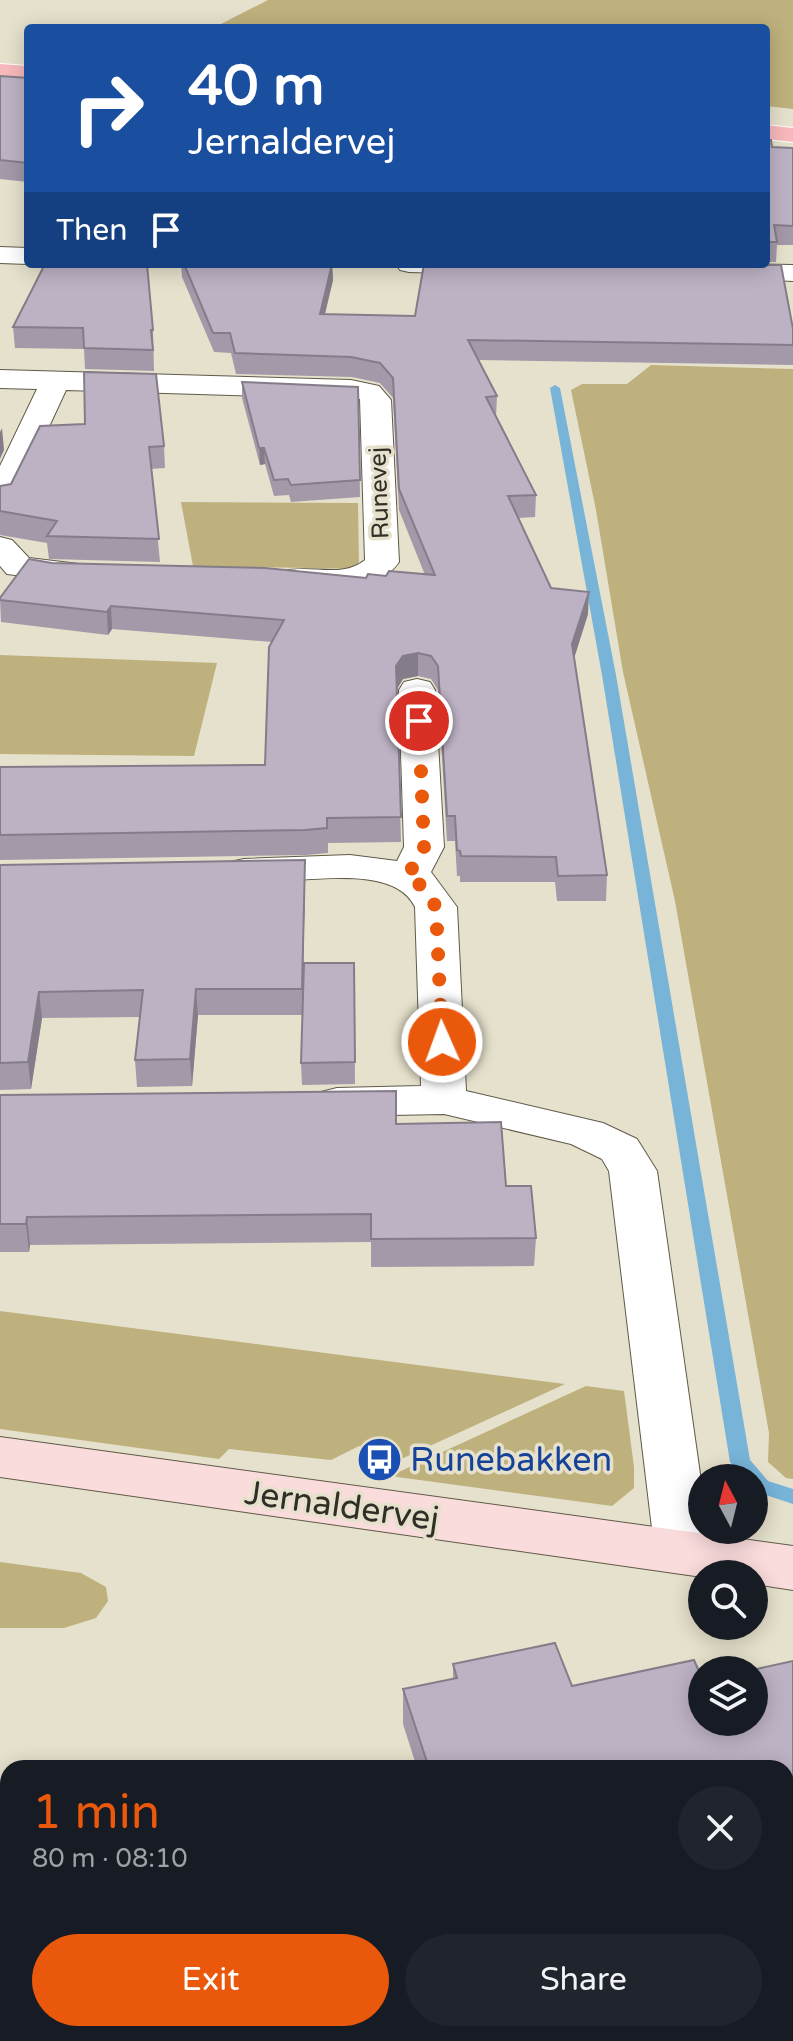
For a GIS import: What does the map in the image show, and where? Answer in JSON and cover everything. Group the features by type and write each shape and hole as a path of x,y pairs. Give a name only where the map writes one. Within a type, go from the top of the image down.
{"main road":[{"path":"0,58 24,60"},
{"path":"0,70 24,72"},
{"path":"770,119 793,121"},
{"path":"770,132 793,135"}],"street":[{"path":"0,255 24,256"},
{"path":"702,271 793,273"},
{"name":"Runevej","path":"0,379 369,392 376,400 382,562 370,574 356,577 274,578"},
{"path":"0,498 56,380"},
{"path":"0,547 6,557 19,567 54,573 117,574"},
{"path":"406,875 418,862 424,847 417,690"},
{"path":"207,872 367,869 406,875 423,887 436,907 444,1100"},
{"path":"301,1102 444,1100 586,1133 605,1139 620,1149 633,1171 683,1553"},
{"name":"Jernaldervej","path":"0,1457 793,1568"}],"shaded area":[{"path":"268,0 793,0 793,109 770,106 770,24 221,24"},
{"path":"651,365 793,369 793,1479 786,1478 768,1462 769,1433 675,901 623,672 596,510 571,390 582,384 627,384"},
{"path":"181,502 358,503 359,569 193,566"},
{"path":"0,655 217,663 194,756 0,754"},
{"path":"0,1311 565,1384 397,1461 359,1446 331,1460 229,1449 219,1459 0,1429"},
{"path":"586,1386 624,1391 634,1488 612,1506 390,1476"},
{"path":"0,1562 81,1573 106,1587 108,1601 96,1618 64,1628 0,1628"}],"building":[{"path":"0,76 24,78 24,163 0,160"},
{"path":"770,140 772,147 793,148 793,226 774,225 777,242 770,242"},
{"path":"770,265 781,265 793,345 468,340 497,396 486,397 536,495 508,496 551,588 589,592 572,644 607,875 558,876 556,857 461,856 457,850 455,816 447,816 438,666 431,656 418,653 403,656 396,666 401,817 327,818 327,828 305,830 0,835 0,767 265,765 269,647 284,620 111,606 107,612 0,600 29,559 52,563 265,568 366,578 368,574 386,576 389,571 435,575 399,489 393,378 380,363 351,357 235,353 230,333 213,333 186,268 331,268 320,314 415,316 423,268 770,268"},
{"path":"43,268 147,268 153,350 84,348 83,328 13,327"},
{"path":"84,372 156,374 164,446 149,447 159,539 47,536 57,521 0,511 0,486 11,484 40,426 85,424"},
{"path":"242,382 358,387 360,480 291,485 288,479 274,480 264,448 259,448"},
{"path":"305,860 302,989 196,989 190,1059 135,1060 143,990 39,992 28,1062 0,1063 0,865"},
{"path":"304,963 354,963 355,1062 301,1063"},
{"path":"396,1091 396,1124 501,1122 506,1186 531,1186 536,1238 371,1239 371,1214 27,1217 26,1224 0,1224 0,1095"},
{"path":"555,1643 572,1686 688,1661 688,1736 768,1736 768,1666 793,1661 793,1760 426,1760 403,1689 457,1678 453,1664"}],"waterway":[{"path":"555,388 609,675 742,1464"},
{"path":"768,1488 793,1497"}],"place":[{"name":"Runebakken","path":"379,1459"}],"route":[{"path":"419,721 424,847 418,862 406,875 423,887 436,907 442,1042"}]}
